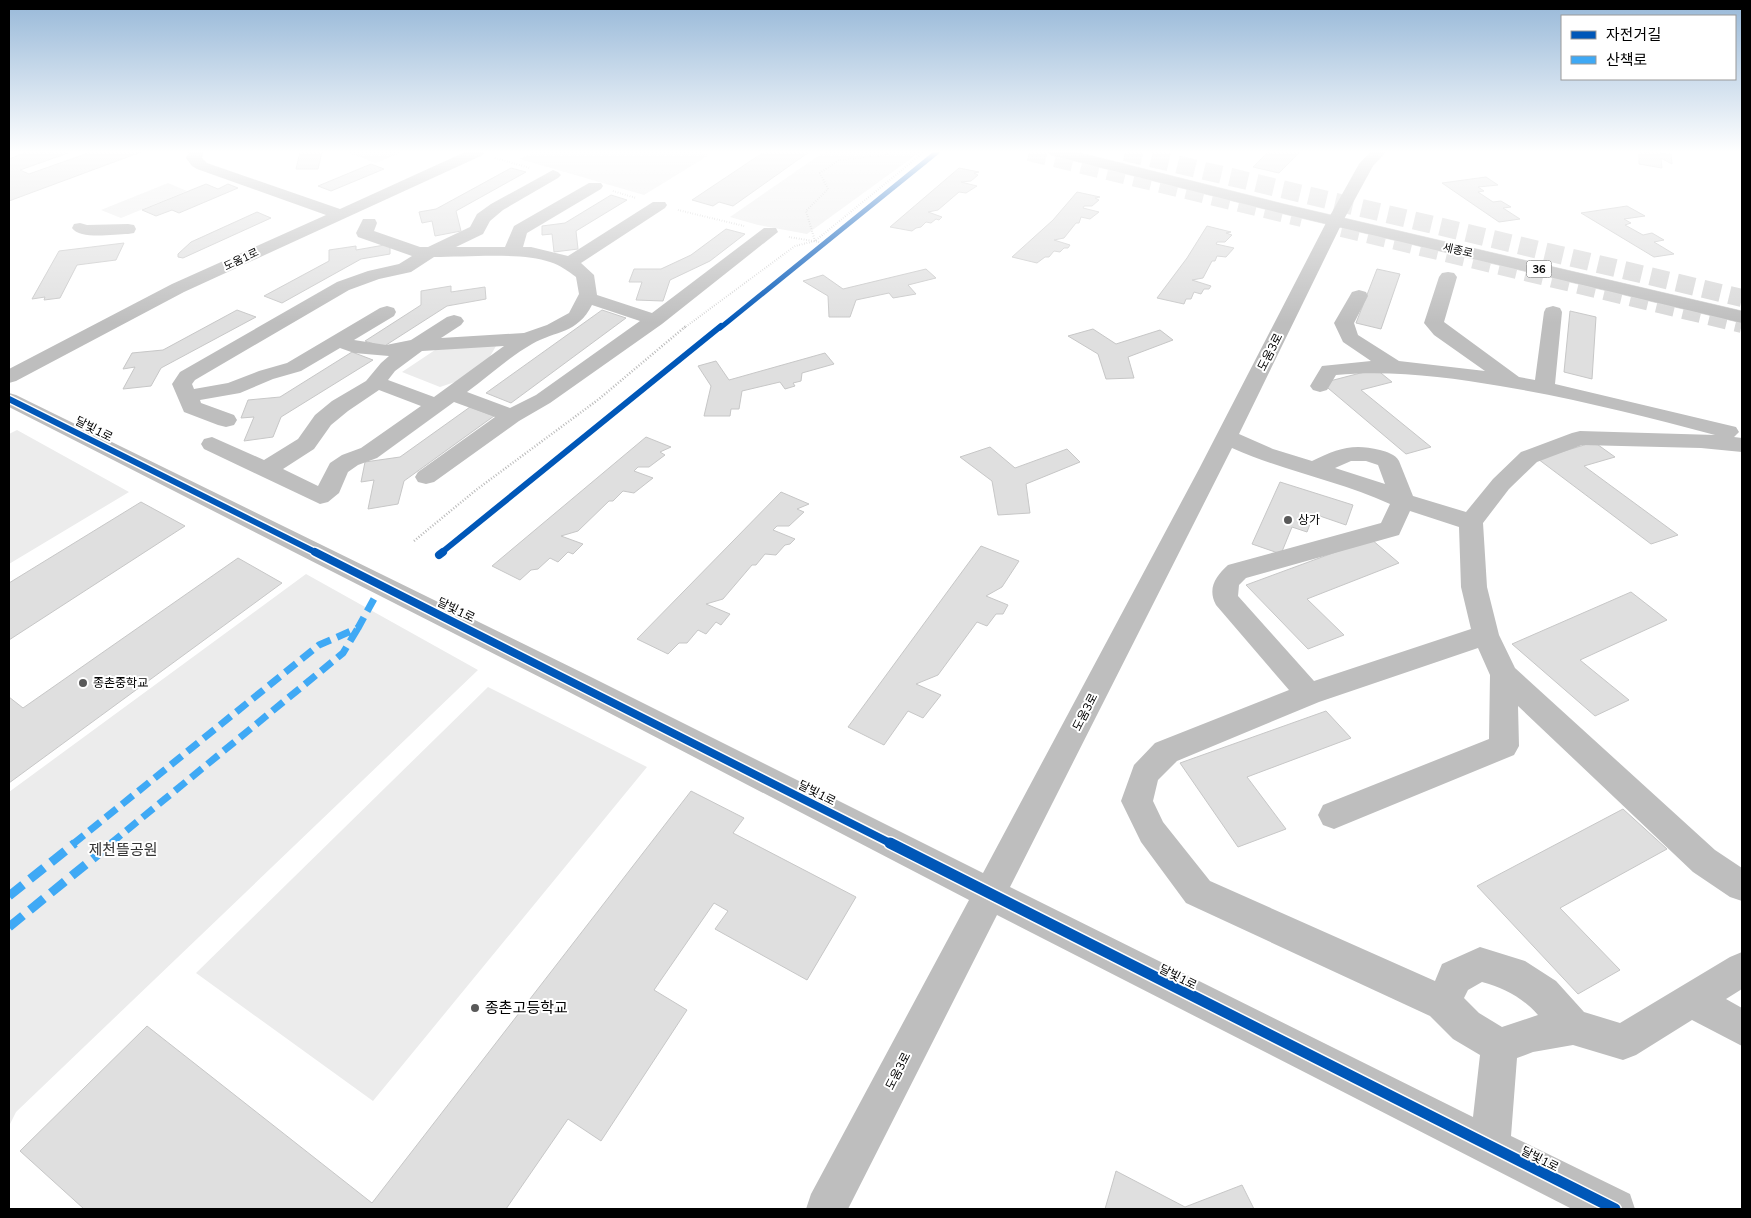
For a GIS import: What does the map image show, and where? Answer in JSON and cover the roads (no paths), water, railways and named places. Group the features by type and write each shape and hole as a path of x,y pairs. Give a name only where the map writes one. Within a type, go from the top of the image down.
{"main road":[{"name":"세종로","path":"1302,209 1742,306"},
{"name":"세종로","path":"1307,209 1742,317"}],"street":[{"path":"323,209 339,214"},
{"name":"도움1로","path":"9,377 178,288 351,209"},
{"path":"226,420 192,407 182,384 187,376 343,286 374,274 405,268 429,253 477,230 483,218 495,209"},
{"path":"512,252 520,230 556,209"},
{"path":"569,263 654,209"},
{"name":"도움3로","path":"826,1209 1226,437 1342,209"},
{"path":"339,340 354,347 386,351 418,345 526,339 554,329 577,316 588,294 585,275 569,263 531,252 418,252 364,233 369,223"},
{"path":"80,228 84,230 128,228"},
{"path":"426,477 511,416 542,399 655,320 770,232"},
{"path":"1448,277 1434,323 1441,331 1514,382"},
{"path":"1359,296 1344,323 1350,338 1392,366"},
{"path":"586,297 655,320"},
{"path":"187,396 233,389 266,375 294,367 387,312"},
{"path":"1544,388 1553,312"},
{"path":"266,469 306,444 323,420 376,382 388,367 454,321"},
{"path":"212,444 320,496 331,488 338,468 350,460 369,453 526,339"},
{"path":"1320,386 1329,370 1357,366 1392,366 1514,382 1544,388 1674,417 1742,437"},
{"path":"376,382 511,416"},
{"name":"달빛1로","path":"9,399 556,672 990,894 1615,1209"},
{"path":"1674,417 1680,441"},
{"path":"1226,437 1265,454 1370,486 1403,501 1471,522"},
{"path":"1742,445 1701,441 1580,438 1528,457 1502,484 1471,522 1474,587 1486,635 1504,675 1704,861 1742,886"},
{"path":"1309,694 1225,598 1226,582 1237,571 1390,528 1403,501 1388,461 1374,455 1362,452 1346,454 1314,469"},
{"path":"1486,635 1309,694 1166,752 1145,774 1137,801 1152,832 1198,892 1443,1003 1466,1026 1499,1046"},
{"path":"1334,815 1504,746 1504,675"},
{"path":"1443,1003 1455,977 1480,964 1513,974 1544,994 1573,1027"},
{"path":"1499,1046 1533,1034 1573,1027 1623,1042 1742,969"},
{"path":"1691,1000 1742,1028"},
{"path":"1490,1146 1499,1046"}],"tunnel":[{"path":"1264,209 1302,218"},
{"path":"1365,209 1742,298"},
{"path":"1342,228 1742,324"}],"place":[{"name":"상가","path":"1288,520"},
{"name":"종촌중학교","path":"83,683"},
{"name":"종촌고등학교","path":"475,1008"}],"park label":[{"name":"제천뜰공원","path":"123,850"}]}
